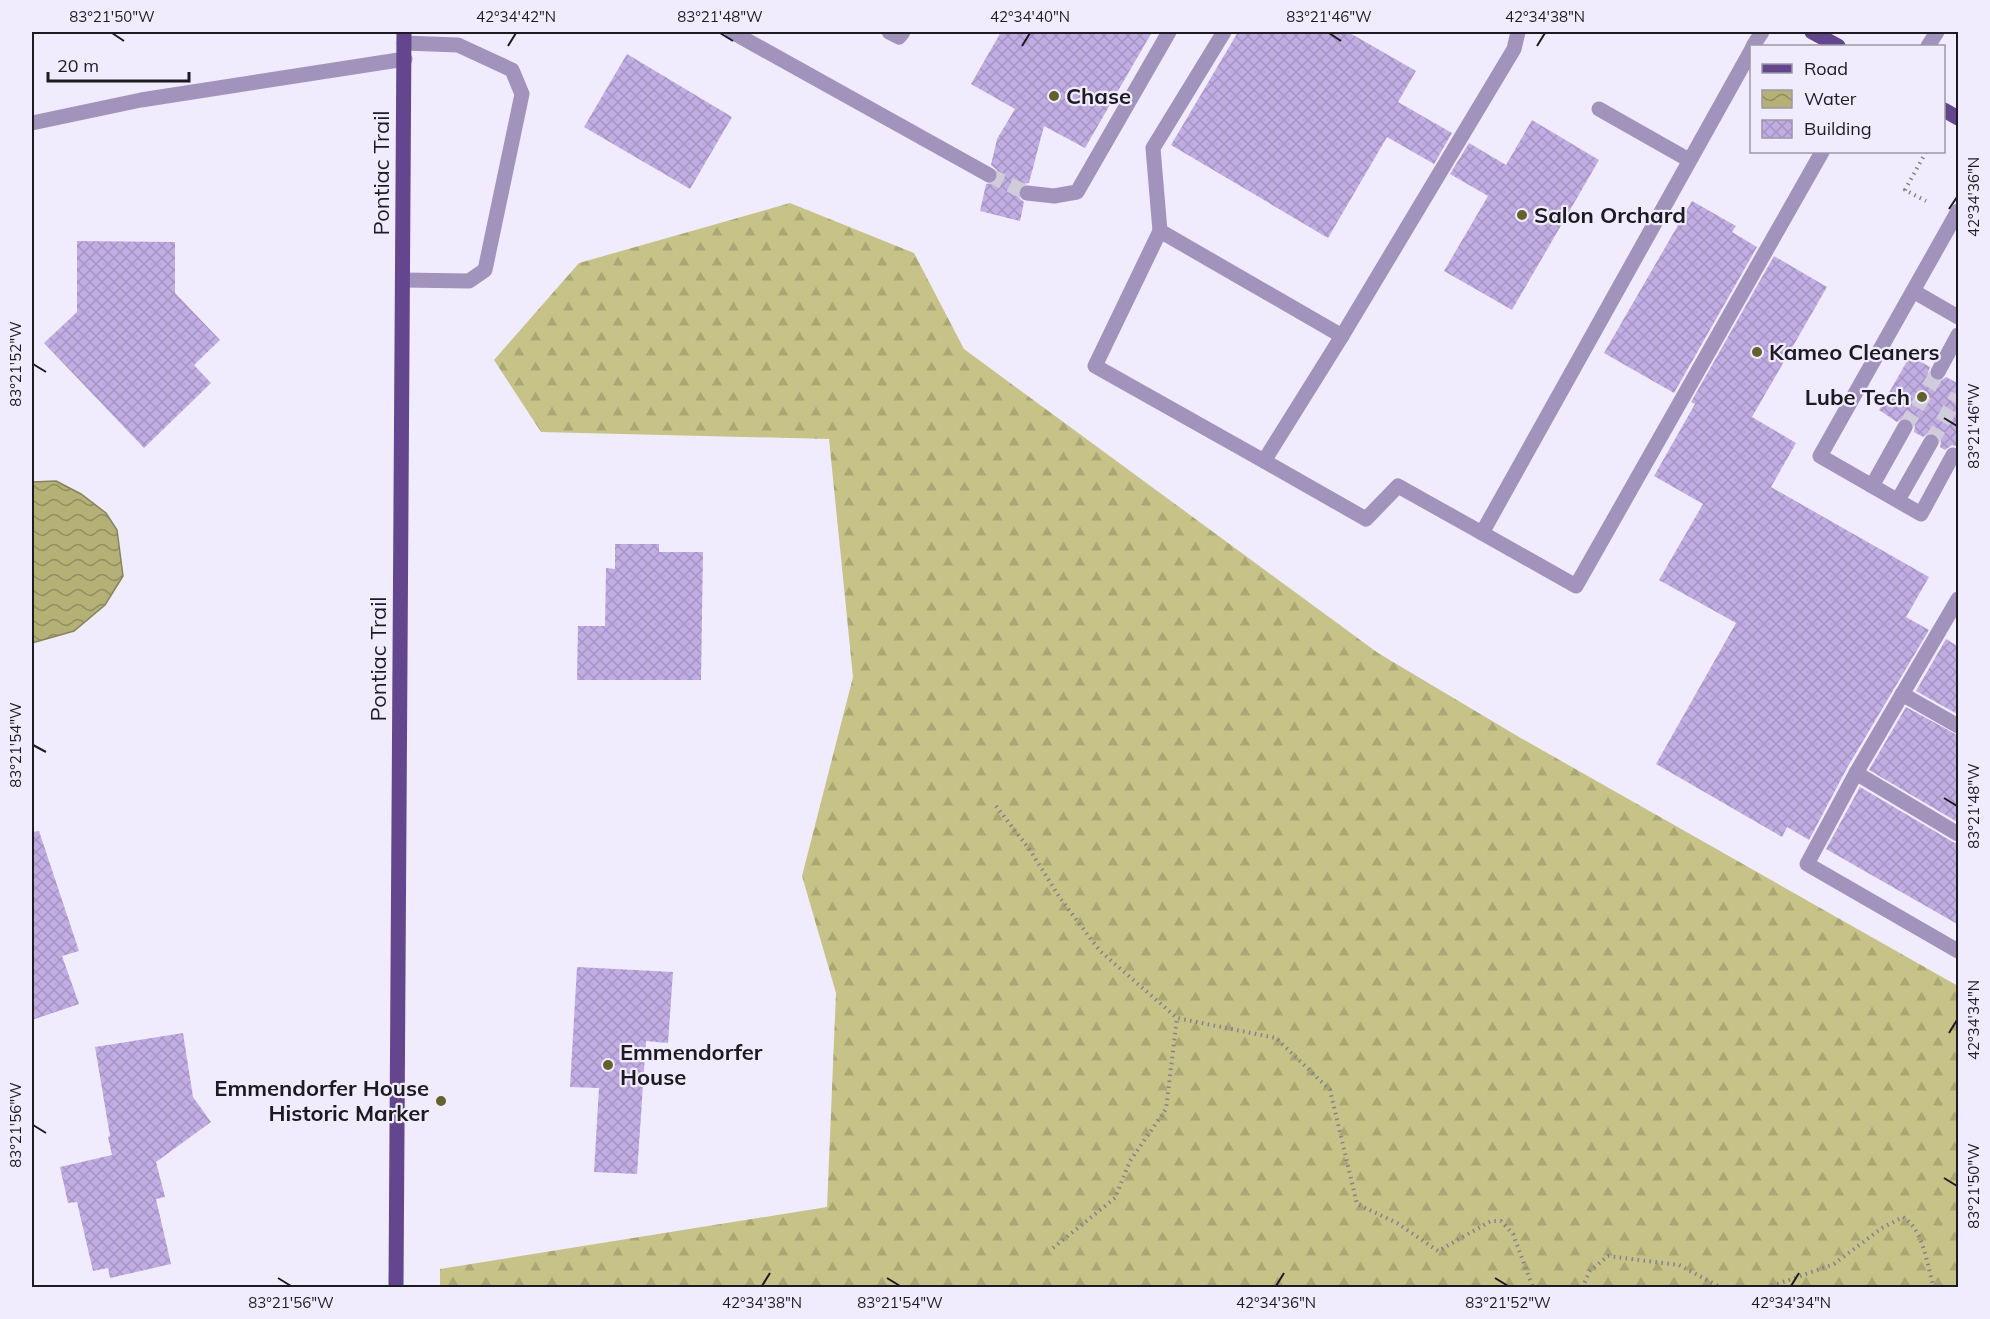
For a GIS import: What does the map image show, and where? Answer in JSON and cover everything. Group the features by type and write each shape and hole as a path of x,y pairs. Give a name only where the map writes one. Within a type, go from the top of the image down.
{"main road":[{"path":"1812,32 1835,40"},
{"name":"Pontiac Trail","path":"396,1287 404,37"},
{"path":"1945,111 1959,118"}],"street":[{"path":"732,32 989,175"},
{"path":"889,32 899,37 903,32"},
{"path":"1026,193 1054,196 1077,192 1169,32"},
{"path":"1224,32 1154,148 1160,231 1095,366 1366,519 1398,486 1576,586 1821,153"},
{"path":"1264,461 1342,336 1514,49 1518,32"},
{"path":"1754,45 1762,32"},
{"path":"1929,45 1937,32"},
{"path":"403,280 469,281 485,270 522,94 512,70 458,45 404,37"},
{"path":"1482,533 1750,52"},
{"path":"32,123 141,100 405,59"},
{"path":"1599,109 1689,160"},
{"path":"1953,455 1921,514 1820,456 1959,211"},
{"path":"1160,231 1342,336"},
{"path":"1913,291 1959,317"},
{"path":"1938,372 1959,335"},
{"path":"1872,486 1905,427"},
{"path":"1898,500 1931,442"},
{"path":"1959,599 1953,621 1902,694 1807,864 1959,951"},
{"path":"1902,694 1959,726"},
{"path":"1856,773 1959,834"}],"path":[{"path":"1915,171 1925,153"},
{"path":"996,806 1030,850 1060,898 1100,951 1177,1018 1276,1038 1330,1090 1357,1204 1397,1223 1438,1251 1491,1221 1501,1221 1513,1234 1533,1287"},
{"path":"1053,1248 1115,1198 1130,1161 1166,1109 1177,1018"},
{"path":"1766,1287 1834,1264 1882,1228 1904,1217 1910,1221 1918,1235 1934,1287"},
{"path":"1582,1287 1590,1271 1608,1256 1679,1265 1722,1287"}],"green space":[{"path":"790,203 914,253 964,349 1378,653 1519,737 1958,986 1958,1287 440,1287 440,1269 827,1207 836,993 802,876 853,677 829,439 541,432 494,360 579,263"}],"water":[{"path":"56,481 81,494 106,513 117,530 123,576 105,605 74,631 32,643 32,482"}],"building":[{"name":"Chase","path":"1001,32 1152,32 1085,148 1044,126 1029,183 1023,184 1017,191 1018,197 1024,202 1020,221 980,211 986,184 994,183 999,175 991,165 997,139 1015,109 971,84"},
{"path":"1238,32 1348,32 1416,71 1398,102 1452,133 1434,164 1387,137 1328,238 1171,145"},
{"path":"627,54 732,117 690,189 584,127"},
{"name":"Salon Orchard","path":"1532,120 1599,160 1512,310 1444,271 1488,196 1450,174 1469,143 1506,165"},
{"path":"1692,201 1736,226 1732,232 1757,247 1674,393 1604,353"},
{"path":"77,241 175,242 175,293 220,340 194,365 211,383 144,448 44,343 77,312"},
{"path":"1774,256 1827,287 1752,417 1796,443 1771,487 1929,577 1906,617 1929,630 1847,768 1809,840 1787,827 1782,837 1656,764 1736,623 1659,580 1703,504 1654,476 1695,404 1691,402"},
{"name":"Lube Tech","path":"1910,356 1930,367 1928,373 1933,380 1939,382 1946,377 1959,384 1959,447 1952,445 1945,450 1940,447 1941,441 1936,434 1930,432 1923,437 1914,432 1915,426 1910,419 1904,417 1897,422 1879,410"},
{"path":"615,544 659,544 659,552 703,552 701,680 577,680 578,626 605,626 606,568 615,569"},
{"path":"1946,639 1959,647 1959,715 1916,691"},
{"path":"1906,707 1959,736 1959,823 1869,770"},
{"path":"1860,787 1959,844 1959,925 1826,849"},
{"path":"39,831 79,951 62,956 79,1004 32,1020 32,832"},
{"name":"Emmendorfer House","path":"577,967 673,972 668,1043 646,1041 637,1174 594,1172 599,1088 570,1087"},
{"path":"183,1033 193,1097 211,1122 156,1162 165,1197 156,1199 171,1264 110,1278 108,1268 93,1271 77,1202 68,1203 60,1167 112,1155 95,1047"}],"tunnel":[{"path":"989,175 1027,193"},
{"path":"1905,427 1938,372"},
{"path":"1931,442 1958,395"}],"place":[{"name":"Chase","path":"1054,96"},
{"name":"Salon Orchard","path":"1522,215"},
{"name":"Kameo Cleaners","path":"1757,352"},
{"name":"Lube Tech","path":"1922,397"},
{"name":"Emmendorfer House","path":"608,1065"},
{"name":"Emmendorfer House Historic Marker","path":"441,1101"}]}
